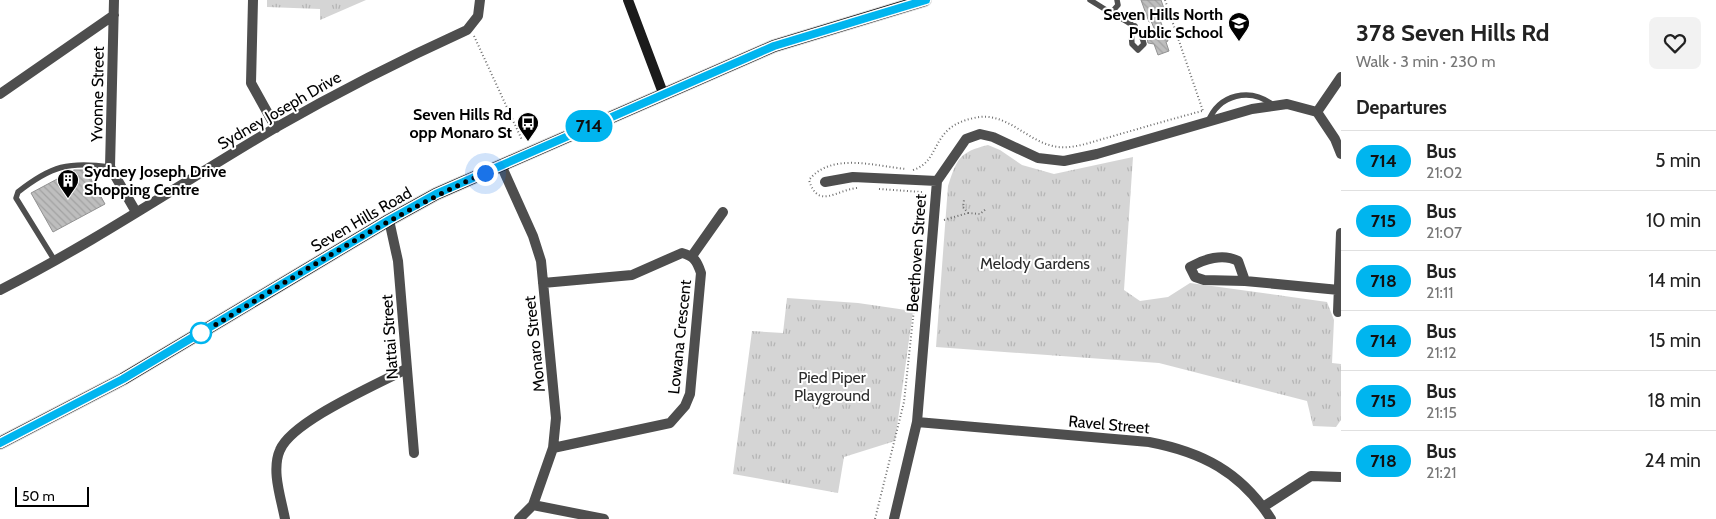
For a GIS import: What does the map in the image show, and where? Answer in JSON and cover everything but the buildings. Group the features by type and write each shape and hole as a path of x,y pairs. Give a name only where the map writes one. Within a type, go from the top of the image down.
{"main road":[{"name":"Seven Hills Road","path":"0,443 123,379 389,220 436,194 774,46 926,0"}],"street":[{"name":"Yvonne Street","path":"110,167 114,0"},
{"path":"253,0 251,83 276,128"},
{"path":"472,26 480,9 480,0"},
{"path":"628,0 663,93"},
{"path":"0,94 114,14"},
{"name":"Sydney Joseph Drive","path":"0,290 56,262 276,128 372,74 472,26"},
{"path":"1341,77 1317,112 1335,139 1341,154"},
{"name":"Beethoven Street","path":"894,519 917,422 937,182 966,139 980,134 993,137 1038,158 1064,162 1252,109 1287,104 1317,112"},
{"name":"Monaro Street","path":"501,165 534,236 541,261 556,418 553,448 533,505 520,519"},
{"path":"110,167 136,212"},
{"path":"825,182 852,177 937,182"},
{"path":"692,256 723,212"},
{"name":"Nattai Street","path":"389,220 398,261 414,453"},
{"path":"1338,312 1341,233"},
{"name":"Lowana Crescent","path":"543,283 632,275 673,255 682,253 692,256 698,262 701,273 700,302 690,394 680,414 670,423 553,448"},
{"path":"1245,281 1238,261 1230,257 1203,260 1190,267 1195,277 1204,280 1245,281 1339,290"},
{"path":"285,519 277,464 280,450 286,441 301,426 406,369"},
{"name":"Ravel Street","path":"917,422 1149,442 1181,448 1215,464 1243,485 1263,507 1270,519"},
{"path":"1263,507 1311,476 1341,477"},
{"path":"533,505 604,519"}],"lane":[{"path":"1090,0 1135,26"},
{"path":"1111,12 1118,5 1117,0"},
{"path":"1207,122 1216,107 1238,95 1251,94 1263,97 1274,106"},
{"path":"56,262 21,209 16,198 18,192 61,166 86,163 110,167"}],"path":[{"path":"1165,0 1207,122"},
{"path":"472,26 522,140"},
{"path":"1183,116 1202,111"},
{"path":"964,200 963,207 968,213"},
{"path":"934,220 968,213 980,214 986,209"}],"green space":[{"path":"267,0 366,0 320,20 320,9 267,7"},
{"name":"Melody Gardens","path":"988,145 1000,150 1022,165 1054,174 1133,157 1124,290 1140,301 1168,297 1190,283 1327,302 1334,320 1332,363 1341,364 1341,420 1336,427 1313,426 1307,401 1159,363 936,347 948,186 954,169 961,158 971,151"},
{"name":"Pied Piper Playground","path":"787,298 858,303 913,311 895,441 844,457 838,493 733,474 752,331 783,333"}],"bus line":[{"name":"714","path":"0,443 123,379 389,220 436,194 691,80 774,46 926,0"}],"place":[{"name":"Seven Hills North Public School","path":"1239,42"},
{"name":"Seven Hills Rd opp Monaro St","path":"528,142"},
{"name":"Sydney Joseph Drive Shopping Centre","path":"68,199"}],"route":[{"path":"201,333 197,336 389,220 436,194 485,173"}]}
